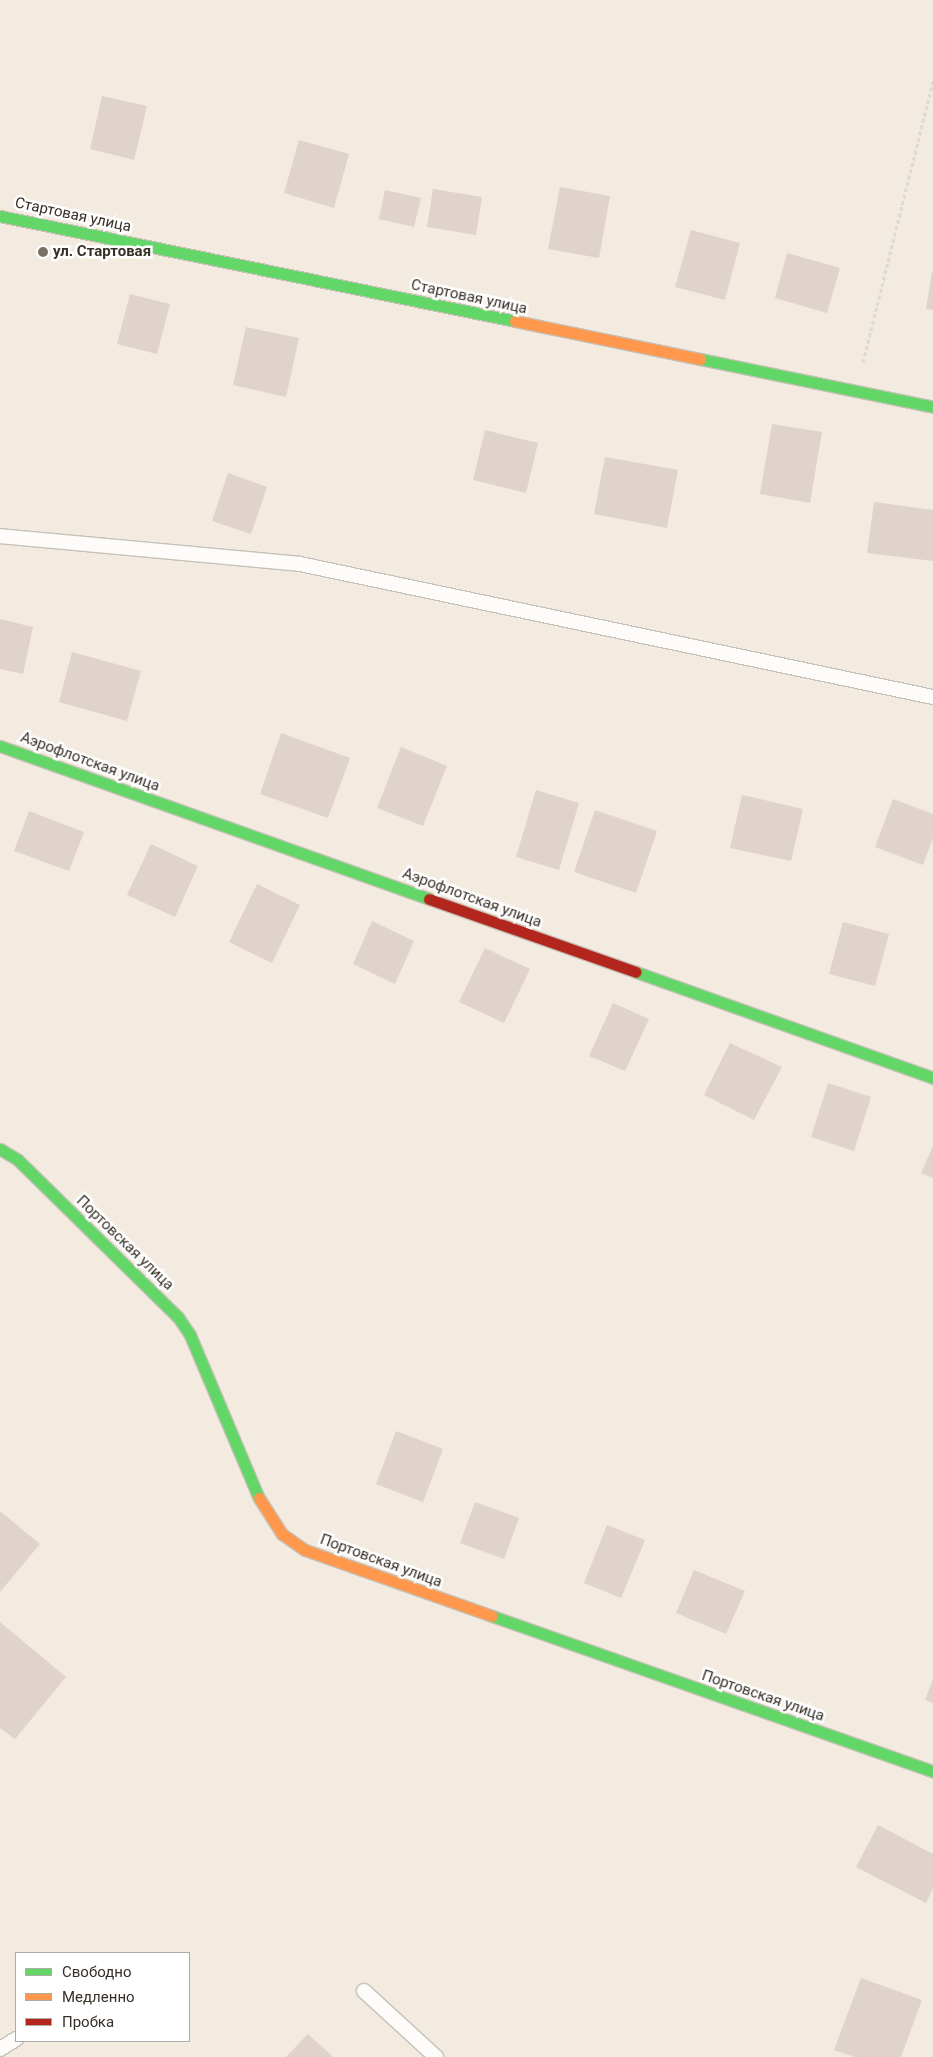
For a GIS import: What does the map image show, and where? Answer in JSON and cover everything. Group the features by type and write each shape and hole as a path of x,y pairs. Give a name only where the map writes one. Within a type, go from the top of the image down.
{"main road":[{"name":"Стартовая улица","path":"0,216 933,407"},
{"name":"Аэрофлотская улица","path":"0,746 933,1078"},
{"name":"Портовская улица","path":"0,1149 18,1160 178,1317 190,1335 264,1511 282,1534 305,1550 933,1771"}],"lane":[{"path":"0,536 300,564 933,697"},
{"path":"364,1992 436,2057"},
{"path":"0,2049 15,2040"}],"path":[{"path":"856,392 933,81"}],"building":[{"path":"102,96 147,106 134,160 90,149"},
{"path":"299,140 349,154 334,208 284,193"},
{"path":"560,187 610,196 599,258 548,249"},
{"path":"433,189 482,197 476,235 427,227"},
{"path":"385,190 421,198 414,227 379,219"},
{"path":"691,230 740,243 725,300 675,287"},
{"path":"787,253 840,268 827,313 775,298"},
{"path":"933,272 933,310 926,309"},
{"path":"130,294 170,304 157,354 117,344"},
{"path":"246,327 299,338 286,397 233,385"},
{"path":"772,424 822,432 810,503 760,494"},
{"path":"485,430 538,443 526,493 473,480"},
{"path":"605,457 678,470 667,528 594,514"},
{"path":"228,473 267,487 251,534 212,521"},
{"path":"874,502 933,510 933,561 867,553"},
{"path":"0,619 33,627 23,674 0,669"},
{"path":"72,652 141,671 127,721 59,702"},
{"path":"281,733 350,758 328,818 260,794"},
{"path":"401,747 447,766 423,826 377,808"},
{"path":"536,790 579,803 559,870 516,857"},
{"path":"742,795 803,809 791,861 730,848"},
{"path":"893,799 933,814 933,838 923,865 875,847"},
{"path":"595,810 657,831 636,893 574,872"},
{"path":"29,811 84,832 69,871 14,851"},
{"path":"151,844 198,866 175,917 127,895"},
{"path":"257,884 300,905 272,963 229,942"},
{"path":"372,921 414,941 395,984 353,964"},
{"path":"843,922 889,934 875,986 829,974"},
{"path":"485,948 530,969 504,1023 459,1002"},
{"path":"613,1003 649,1019 625,1071 589,1056"},
{"path":"730,1043 782,1067 754,1120 704,1095"},
{"path":"828,1083 871,1097 854,1151 811,1137"},
{"path":"933,1146 933,1178 921,1173"},
{"path":"396,1431 443,1449 423,1502 376,1484"},
{"path":"475,1502 519,1518 504,1559 460,1543"},
{"path":"0,1511 40,1544 0,1592"},
{"path":"607,1525 645,1540 621,1598 584,1583"},
{"path":"694,1570 745,1591 726,1634 676,1613"},
{"path":"0,1622 66,1677 15,1739 0,1728"},
{"path":"933,1679 933,1703 925,1700"},
{"path":"878,1825 933,1854 933,1888 926,1903 856,1867"},
{"path":"861,1978 922,2000 901,2057 855,2057 834,2050"},
{"path":"308,2034 333,2057 286,2057"}],"traffic: fast":[{"path":"0,216 515,321"},
{"path":"700,359 933,407"},
{"path":"0,746 429,899"},
{"path":"636,972 933,1078"},
{"path":"0,1149 18,1160 178,1317 190,1335 259,1498"},
{"path":"492,1616 933,1771"}],"traffic: slow":[{"path":"515,321 700,359"},
{"path":"259,1498 282,1534 305,1550 492,1616"}],"traffic: jam":[{"path":"429,899 636,972"}],"place":[{"name":"ул. Стартовая","path":"43,252"}]}
